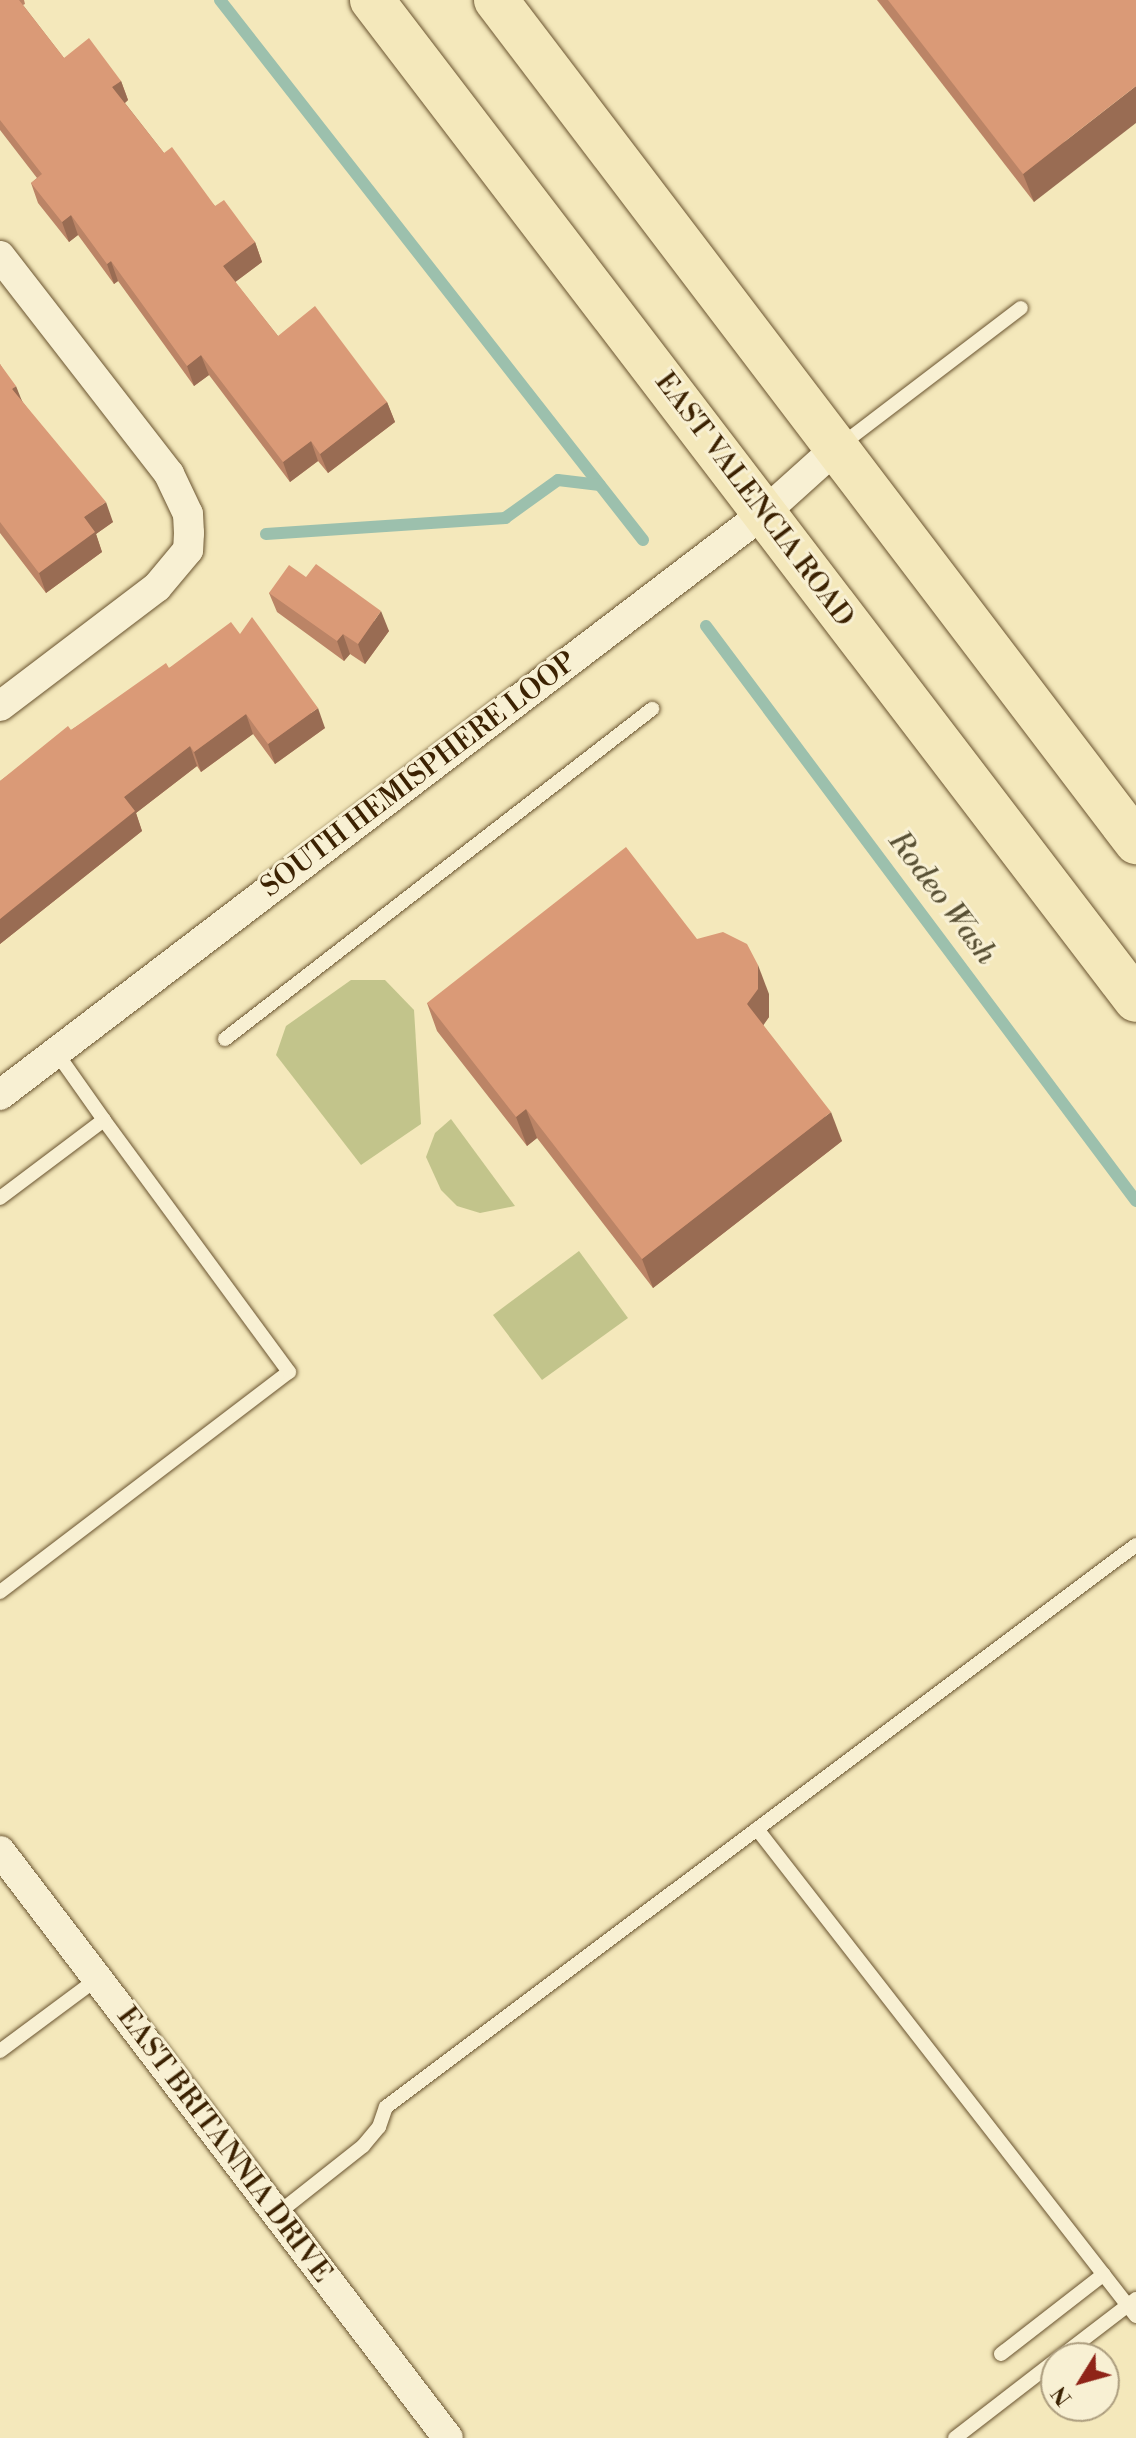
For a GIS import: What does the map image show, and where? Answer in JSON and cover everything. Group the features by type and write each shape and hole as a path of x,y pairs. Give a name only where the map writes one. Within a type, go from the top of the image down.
{"main road":[{"name":"EAST VALENCIA ROAD","path":"372,0 1136,1000"},
{"path":"496,0 834,450 1136,842"}],"street":[{"path":"0,256 169,474 188,514 202,532 157,587 0,706"},
{"name":"SOUTH HEMISPHERE LOOP","path":"0,1095 764,513 834,450"},
{"name":"EAST BRITANNIA DRIVE","path":"0,1851 448,2438"}],"lane":[{"path":"834,450 1021,308"},
{"path":"225,1039 652,709"},
{"path":"0,1592 289,1372 56,1052"},
{"path":"0,1198 104,1120"},
{"path":"277,2214 363,2146 379,2127 386,2107 1136,1545"},
{"path":"757,1829 1133,2307 1083,2342"},
{"path":"0,2051 97,1979"},
{"path":"1001,2354 1104,2274"},
{"path":"955,2438 1040,2373"}],"green space":[{"path":"351,980 385,980 414,1010 421,1124 361,1165 276,1055 286,1026"},
{"path":"451,1119 515,1206 480,1213 457,1206 441,1190 426,1157 435,1133"},
{"path":"579,1251 628,1318 542,1380 493,1315"}],"building":[{"path":"0,0 19,0 64,58 89,38 121,81 112,87 164,153 172,147 215,206 224,200 255,242 223,266 278,336 315,306 387,402 320,454 311,441 283,462 201,355 187,366 111,261 107,264 71,215 62,222 31,183 42,174 0,120"},
{"path":"888,0 1136,0 1136,86 1023,174"},
{"path":"0,364 16,386 12,389 106,502 84,517 95,532 39,573 0,522"},
{"path":"316,564 381,611 358,644 343,634 337,641 269,593 289,565 306,577"},
{"path":"252,617 318,708 268,744 246,714 194,752 190,746 124,797 135,811 0,919 0,781 68,726 71,730 166,663 169,668 231,622 240,634"},
{"path":"626,847 697,939 723,932 747,944 758,965 758,989 747,1004 831,1112 642,1259 526,1109 516,1117 427,1003"}],"waterway":[{"path":"220,0 643,540"},
{"path":"266,534 505,518 558,480 600,485"},
{"name":"Rodeo Wash","path":"706,626 1136,1201"}]}
